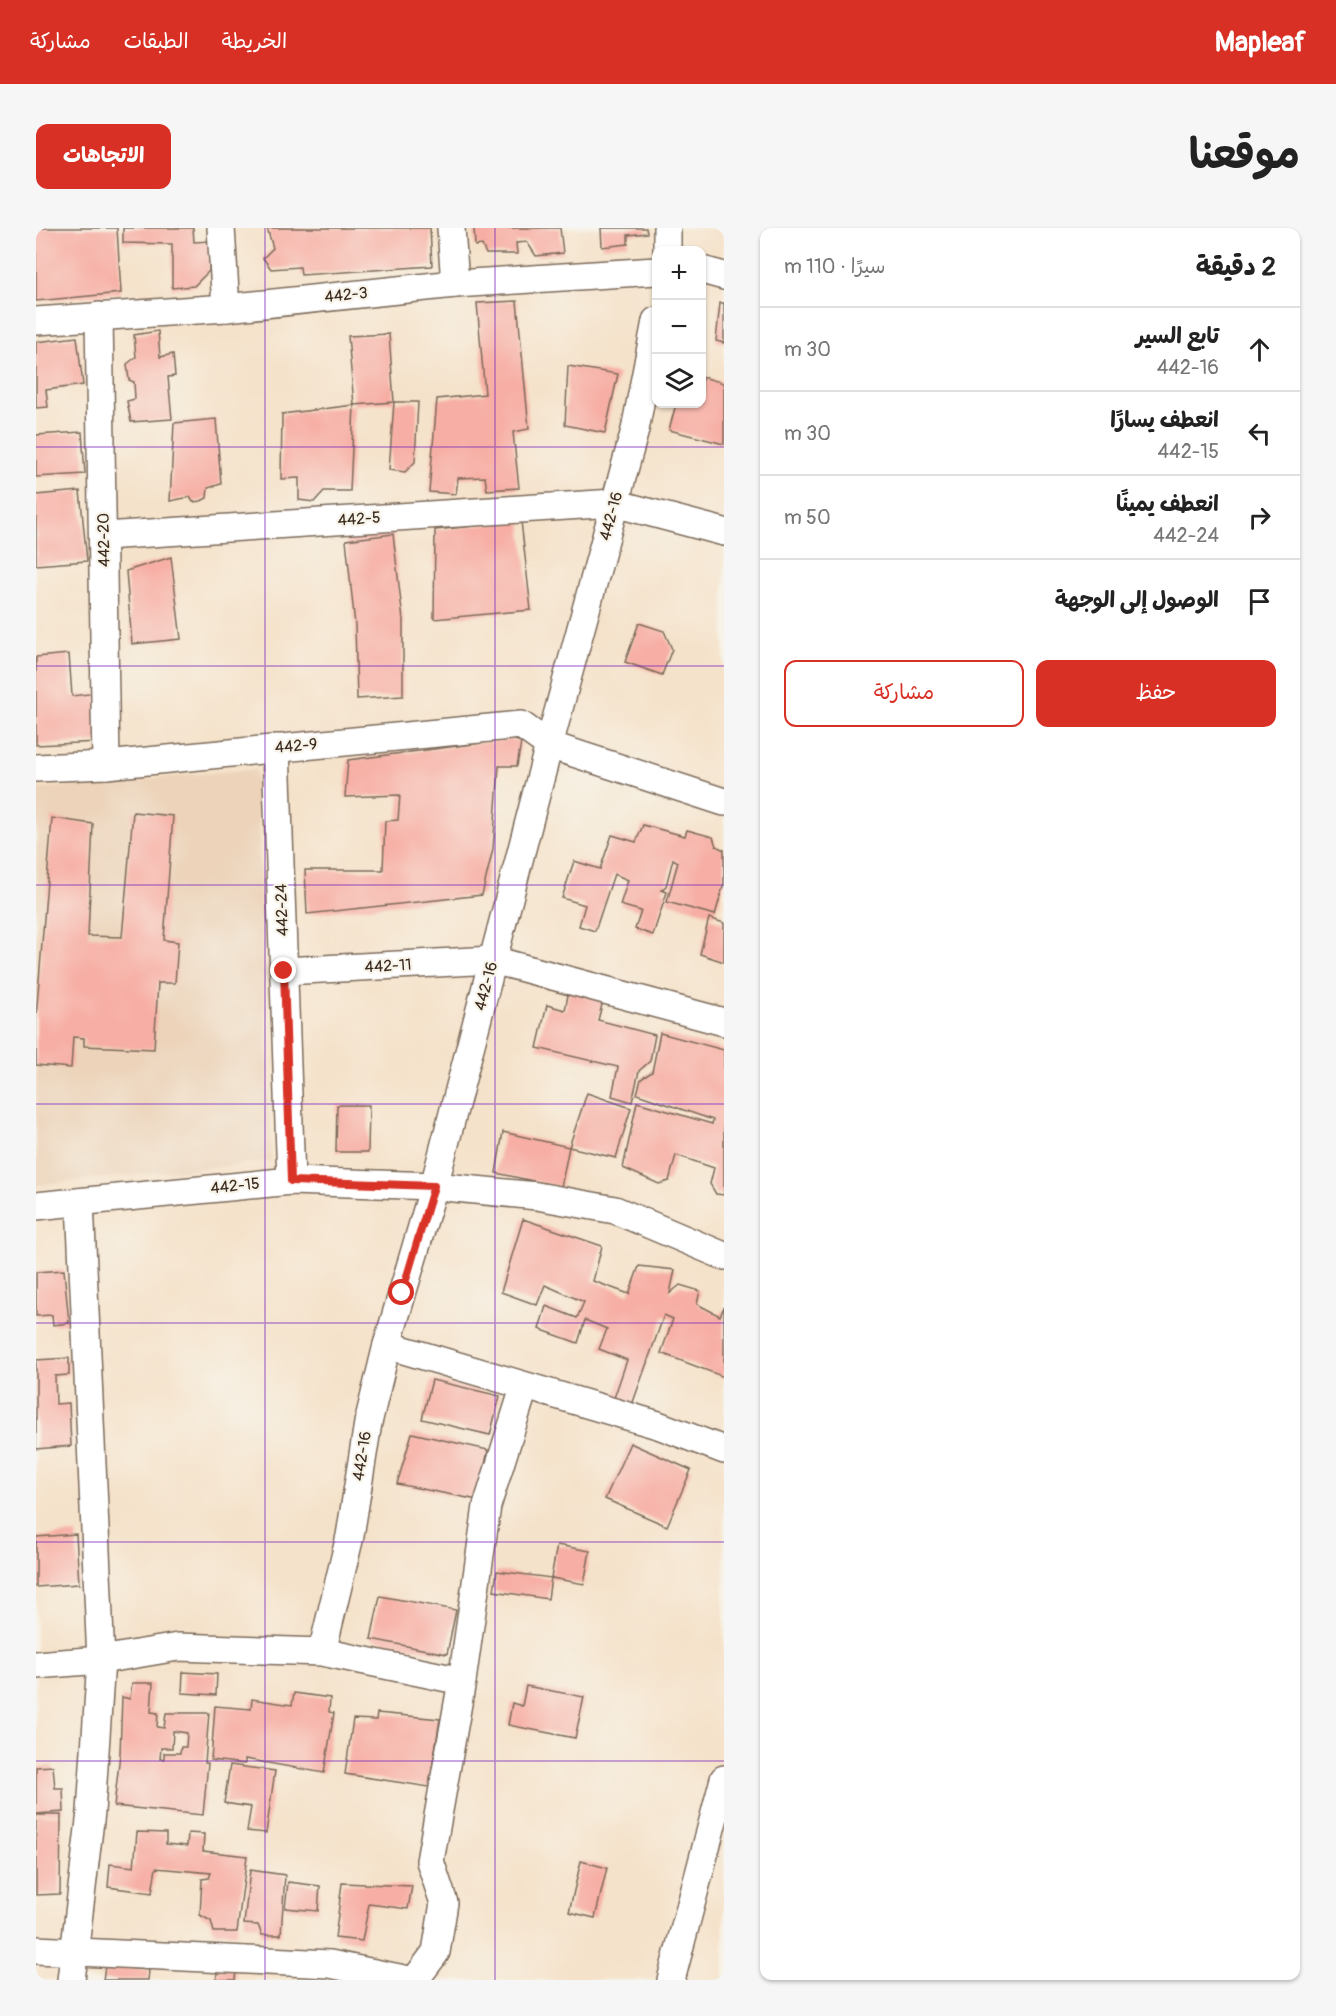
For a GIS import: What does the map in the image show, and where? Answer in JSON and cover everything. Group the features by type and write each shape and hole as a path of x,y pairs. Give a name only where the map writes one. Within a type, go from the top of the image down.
{"street":[{"path":"221,228 226,308"},
{"path":"451,228 455,284"},
{"path":"667,228 667,246"},
{"name":"442-3","path":"36,321 226,308 455,284 652,271"},
{"path":"706,271 724,276"},
{"name":"442-20","path":"99,316 106,765"},
{"name":"442-16","path":"322,1652 350,1536 368,1423 387,1345 434,1186 549,745 635,430 652,346"},
{"name":"442-5","path":"104,536 614,503 724,532"},
{"name":"442-9","path":"36,768 106,765 522,725 549,745 724,802"},
{"name":"442-24","path":"276,748 291,1181"},
{"name":"442-11","path":"284,971 493,960 724,1022"},
{"name":"442-15","path":"36,1206 291,1181 434,1186 537,1196 615,1210 724,1256"},
{"path":"71,1980 91,1812 101,1660 80,1202"},
{"path":"387,1345 524,1388 658,1425 724,1450"},
{"path":"416,1980 436,1952 444,1903 430,1861 462,1681 487,1506 524,1388"},
{"path":"36,1665 101,1660 178,1647 322,1652 462,1681"},
{"path":"671,1980 724,1779"},
{"path":"36,1950 330,1964 409,1980"}],"shaded area":[{"path":"256,769 271,1161 36,1185 36,789"}],"building":[{"path":"36,228 117,228 121,293 36,301"},
{"path":"123,228 193,228 194,242 210,241 209,271 194,286 172,288 172,244 123,243"},
{"path":"267,228 430,228 432,266 301,275 300,267 271,269 263,258 273,248"},
{"path":"474,228 560,228 563,253 536,256 527,242 516,243 517,254 486,254 482,245 475,246"},
{"path":"601,228 646,228 647,233 628,235 628,244 602,247"},
{"path":"517,301 529,429 513,432 519,488 487,490 485,477 458,478 456,494 429,492 437,399 485,394 477,303"},
{"path":"720,303 724,303 724,343 716,341"},
{"path":"158,331 160,357 173,354 175,376 168,377 172,419 131,422 127,401 135,399 134,382 129,380 127,364 136,357 134,335"},
{"path":"389,334 394,402 354,405 348,336"},
{"path":"77,337 83,385 46,390 48,407 36,408 36,342"},
{"path":"568,366 618,374 605,433 565,425"},
{"path":"706,378 724,383 724,444 669,430 675,408 706,408"},
{"path":"394,402 418,402 415,462 405,472 389,470"},
{"path":"354,405 350,491 324,491 314,502 299,500 299,478 281,479 282,414"},
{"path":"216,419 221,484 208,488 207,498 201,501 193,502 190,497 170,501 174,423"},
{"path":"82,432 85,474 36,477 36,435"},
{"path":"80,491 87,561 36,565 36,495"},
{"path":"521,521 531,610 434,619 435,530"},
{"path":"393,534 403,620 403,696 357,699 355,625 346,540"},
{"path":"171,557 181,639 132,644 126,571"},
{"path":"639,623 664,631 672,649 662,675 625,662"},
{"path":"69,654 72,696 97,693 99,742 36,745 36,657"},
{"path":"512,739 521,742 517,766 499,766 493,849 482,895 307,914 305,870 383,870 385,821 398,820 400,795 345,797 348,760"},
{"path":"133,812 173,816 164,940 178,942 175,983 158,983 154,1049 84,1046 84,1038 73,1037 71,1068 36,1065 36,1018 52,818 93,824 88,936 122,937"},
{"path":"643,825 685,836 687,830 713,837 716,846 724,850 724,883 715,915 667,902 678,862 673,859 666,886 661,890 667,892 653,935 635,929 641,911 620,905 628,880 614,874 595,931 579,926 585,905 562,898 574,861 600,869 612,835 636,842"},
{"path":"709,918 724,923 724,962 700,954"},
{"path":"569,990 603,1001 598,1020 655,1035 650,1061 639,1071 632,1102 612,1096 618,1067 537,1048 547,1005 565,1010"},
{"path":"660,1033 724,1050 724,1195 716,1194 710,1184 714,1168 676,1155 669,1181 659,1184 623,1168 637,1102 712,1124 713,1120 637,1094 641,1079 652,1072"},
{"path":"587,1093 631,1108 616,1158 569,1147"},
{"path":"337,1105 369,1105 368,1152 336,1152"},
{"path":"503,1132 569,1147 561,1187 496,1173"},
{"path":"523,1219 602,1246 593,1281 629,1294 639,1266 675,1270 670,1293 680,1285 700,1291 697,1304 720,1316 724,1307 724,1377 661,1353 673,1319 664,1315 632,1405 614,1398 627,1360 599,1349 607,1329 585,1320 578,1343 539,1329 546,1306 577,1318 584,1302 545,1285 537,1305 501,1292"},
{"path":"64,1270 69,1323 53,1325 52,1315 36,1316 36,1272"},
{"path":"69,1358 69,1375 55,1376 56,1404 69,1403 71,1446 36,1449 36,1360"},
{"path":"432,1380 500,1396 490,1435 422,1419"},
{"path":"412,1433 488,1450 478,1500 397,1484"},
{"path":"630,1443 691,1470 667,1526 605,1499"},
{"path":"76,1534 79,1584 36,1587 36,1537"},
{"path":"557,1545 590,1551 584,1584 551,1578"},
{"path":"497,1571 551,1578 548,1599 494,1591"},
{"path":"380,1596 456,1610 447,1654 371,1639"},
{"path":"183,1672 217,1674 216,1695 182,1693"},
{"path":"132,1683 153,1683 151,1712 158,1713 157,1727 164,1728 166,1713 209,1713 205,1763 208,1763 203,1815 114,1806 120,1754 122,1697 130,1699","holes":["173,1731 187,1733 186,1747 181,1747 180,1753 164,1753 164,1759 160,1759 161,1748 172,1748"]},
{"path":"526,1686 584,1697 575,1738 508,1725 512,1703 522,1706"},
{"path":"294,1693 330,1698 329,1712 334,1713 324,1773 245,1759 245,1764 211,1760 215,1706 251,1709 252,1699 292,1705"},
{"path":"377,1713 440,1719 429,1787 345,1774 353,1719 376,1720"},
{"path":"230,1765 275,1771 266,1833 247,1831 251,1807 224,1803"},
{"path":"53,1766 55,1788 63,1788 64,1812 36,1814 36,1767"},
{"path":"36,1815 61,1815 60,1894 36,1895"},
{"path":"137,1832 166,1833 166,1844 187,1846 188,1833 204,1834 203,1851 247,1856 237,1932 214,1932 211,1921 200,1915 202,1879 209,1878 211,1873 156,1868 152,1893 108,1887 110,1864 134,1867"},
{"path":"581,1861 607,1868 595,1918 569,1912"},
{"path":"250,1870 285,1875 281,1935 262,1935 258,1925 244,1924"},
{"path":"288,1882 320,1886 318,1911 285,1908"},
{"path":"342,1883 412,1886 408,1909 369,1904 362,1941 335,1938"},
{"path":"105,1966 149,1970 148,1980 103,1980"},
{"path":"218,1967 236,1970 235,1980 216,1980"}],"route":[{"path":"284,971 291,1181 434,1186 402,1293"}]}
